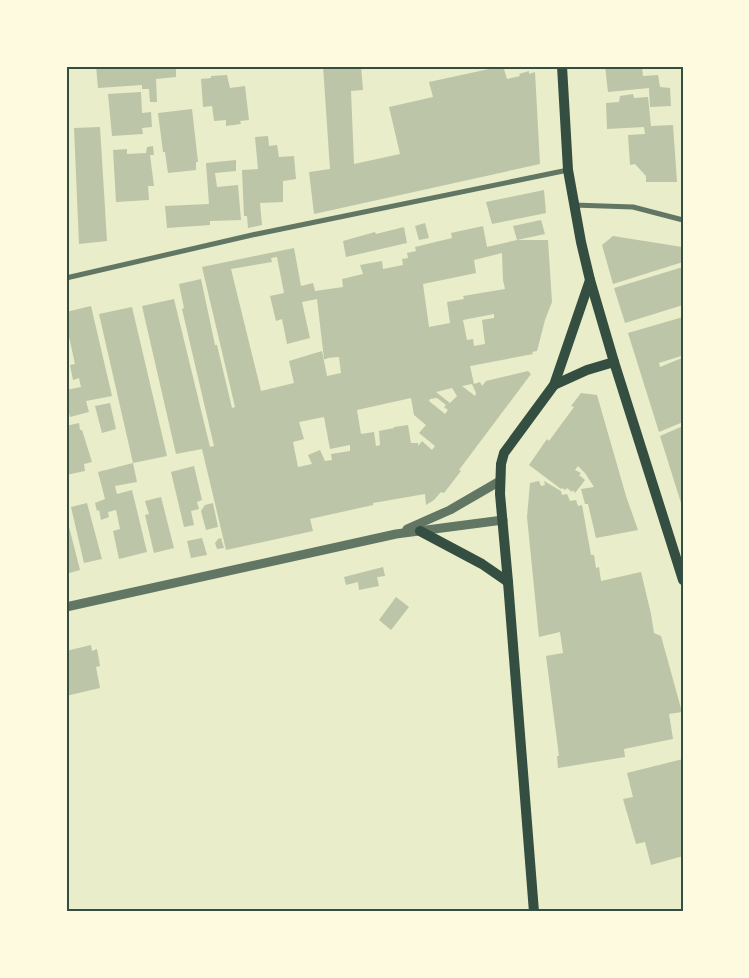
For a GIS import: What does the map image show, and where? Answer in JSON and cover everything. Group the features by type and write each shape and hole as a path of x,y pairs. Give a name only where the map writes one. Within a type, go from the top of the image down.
{"main road":[{"path":"562,66 568,170 581,242 614,362 683,580"},
{"path":"534,912 502,520 501,464 504,453 554,385 590,280"},
{"path":"554,385 587,370 614,362"},
{"path":"420,531 482,564 508,582"}],"street":[{"path":"66,278 252,235 568,170"},
{"path":"573,205 634,206 683,220"},
{"path":"396,534 450,510 500,481"},
{"path":"66,607 396,534 502,520"}],"building":[{"path":"96,66 176,66 176,77 156,79 157,102 150,102 149,89 142,89 142,85 98,88"},
{"path":"323,66 361,66 363,90 351,91 354,164 400,154 389,107 433,97 429,82 503,66 507,79 520,76 519,74 529,71 529,74 535,72 540,164 314,214 309,172 330,169"},
{"path":"605,66 642,66 643,76 658,75 660,87 670,88 671,106 650,107 649,88 608,92"},
{"path":"227,75 230,88 245,86 249,120 240,121 241,124 226,126 226,120 214,121 212,106 203,107 201,79"},
{"path":"141,92 142,113 151,112 152,127 142,128 143,134 112,136 108,94"},
{"path":"633,94 634,98 648,97 651,126 673,125 677,182 646,182 646,176 635,164 630,165 628,135 645,134 644,127 607,129 606,103 619,102 620,96"},
{"path":"192,109 198,162 196,162 196,170 168,173 158,113"},
{"path":"100,127 107,241 79,244 74,128"},
{"path":"268,136 269,146 277,145 279,157 294,156 296,179 283,181 283,202 260,203 262,225 248,228 247,216 244,216 242,170 258,169 255,137"},
{"path":"153,146 154,155 150,155 154,186 148,186 149,200 116,202 113,150 127,149 127,154 146,153 147,147"},
{"path":"236,160 236,171 215,173 217,187 238,185 241,220 210,221 210,225 167,228 165,206 209,204 206,163"},
{"path":"544,190 546,213 492,224 486,202"},
{"path":"541,220 545,234 517,240 513,226"},
{"path":"425,223 429,238 419,240 415,226"},
{"path":"483,226 487,247 517,240 548,240 552,302 537,351 532,352 533,354 470,366 474,384 480,382 482,386 486,381 528,371 531,374 444,493 441,492 426,505 425,494 373,503 373,505 310,519 313,531 226,550 202,449 176,454 142,306 174,299 210,447 214,446 182,309 184,308 179,284 201,279 215,345 217,345 232,408 235,407 202,267 294,248 301,286 313,283 315,291 343,287 342,279 363,274 360,265 382,261 383,269 403,265 402,259 408,258 407,253 416,251 415,247 452,238 451,233","holes":["502,253 505,289 463,296 464,299 447,302 450,323 429,327 423,284 476,273 474,260","277,257 284,293 270,296 276,321 282,319 287,344 310,338 302,302 317,299 324,359 339,357 341,373 327,376 322,351 289,361 294,383 261,391 231,269 272,262 271,258","494,314 494,318 482,320 485,344 474,346 473,339 467,340 463,320","472,384 476,393 475,396 462,386","452,388 457,396 450,403 436,392","411,398 414,415 426,425 419,433 435,446 432,450 422,441 418,446 418,443 411,443 408,425 379,431 380,445 376,446 374,432 361,434 357,410","437,398 446,405 444,407 448,410 445,414 429,401 430,399","324,417 330,449 350,445 350,451 331,454 332,460 325,461 320,450 308,455 312,464 298,467 293,442 304,439 299,422"]},
{"path":"404,227 407,243 346,257 343,241 375,232 376,234"},
{"path":"613,236 682,247 683,262 613,284 602,245"},
{"path":"683,267 683,305 625,323 614,288"},
{"path":"91,306 112,396 86,401 89,412 70,417 66,402 66,390 81,387 79,378 73,380 70,365 75,364 66,323 66,312"},
{"path":"132,307 167,456 133,463 99,314"},
{"path":"683,317 683,422 659,432 628,333","holes":["681,356 682,358 660,367 659,363"]},
{"path":"581,393 597,395 626,496 638,530 596,538 588,504 585,504 581,489 594,487 585,473 578,466 575,470 581,473 579,475 585,480 575,493 567,488 565,490 561,489 529,465 547,439 549,441 574,407 571,406"},
{"path":"110,403 116,429 102,433 95,406"},
{"path":"79,423 92,462 84,464 85,471 66,475 66,426"},
{"path":"683,426 683,506 682,506 660,436"},
{"path":"133,463 137,482 115,486 117,494 132,490 147,552 119,559 113,531 120,529 116,510 108,512 109,517 101,520 95,503 105,499 98,472"},
{"path":"194,466 202,500 197,502 199,509 191,511 194,525 184,527 171,472"},
{"path":"539,481 541,486 545,485 544,481 561,491 562,495 567,494 570,501 576,500 578,506 582,505 591,555 594,555 596,568 599,567 601,581 641,572 654,633 661,636 682,712 669,714 673,739 624,749 625,757 558,768 557,756 559,756 546,656 563,653 560,632 539,637 527,517 530,483"},
{"path":"161,497 174,548 154,553 145,515 149,514 145,501"},
{"path":"87,503 102,559 84,563 71,507"},
{"path":"213,503 218,527 206,530 201,511 205,505"},
{"path":"66,515 80,570 66,574"},
{"path":"202,538 207,555 191,558 187,541"},
{"path":"221,538 224,548 217,549 215,543"},
{"path":"383,567 385,576 377,577 379,586 359,590 358,582 346,585 344,577"},
{"path":"396,597 409,607 391,630 379,620"},
{"path":"91,645 92,651 97,649 100,666 96,667 100,688 66,696 66,651"},
{"path":"683,759 683,856 651,865 645,842 636,844 623,799 633,797 627,773"}]}
